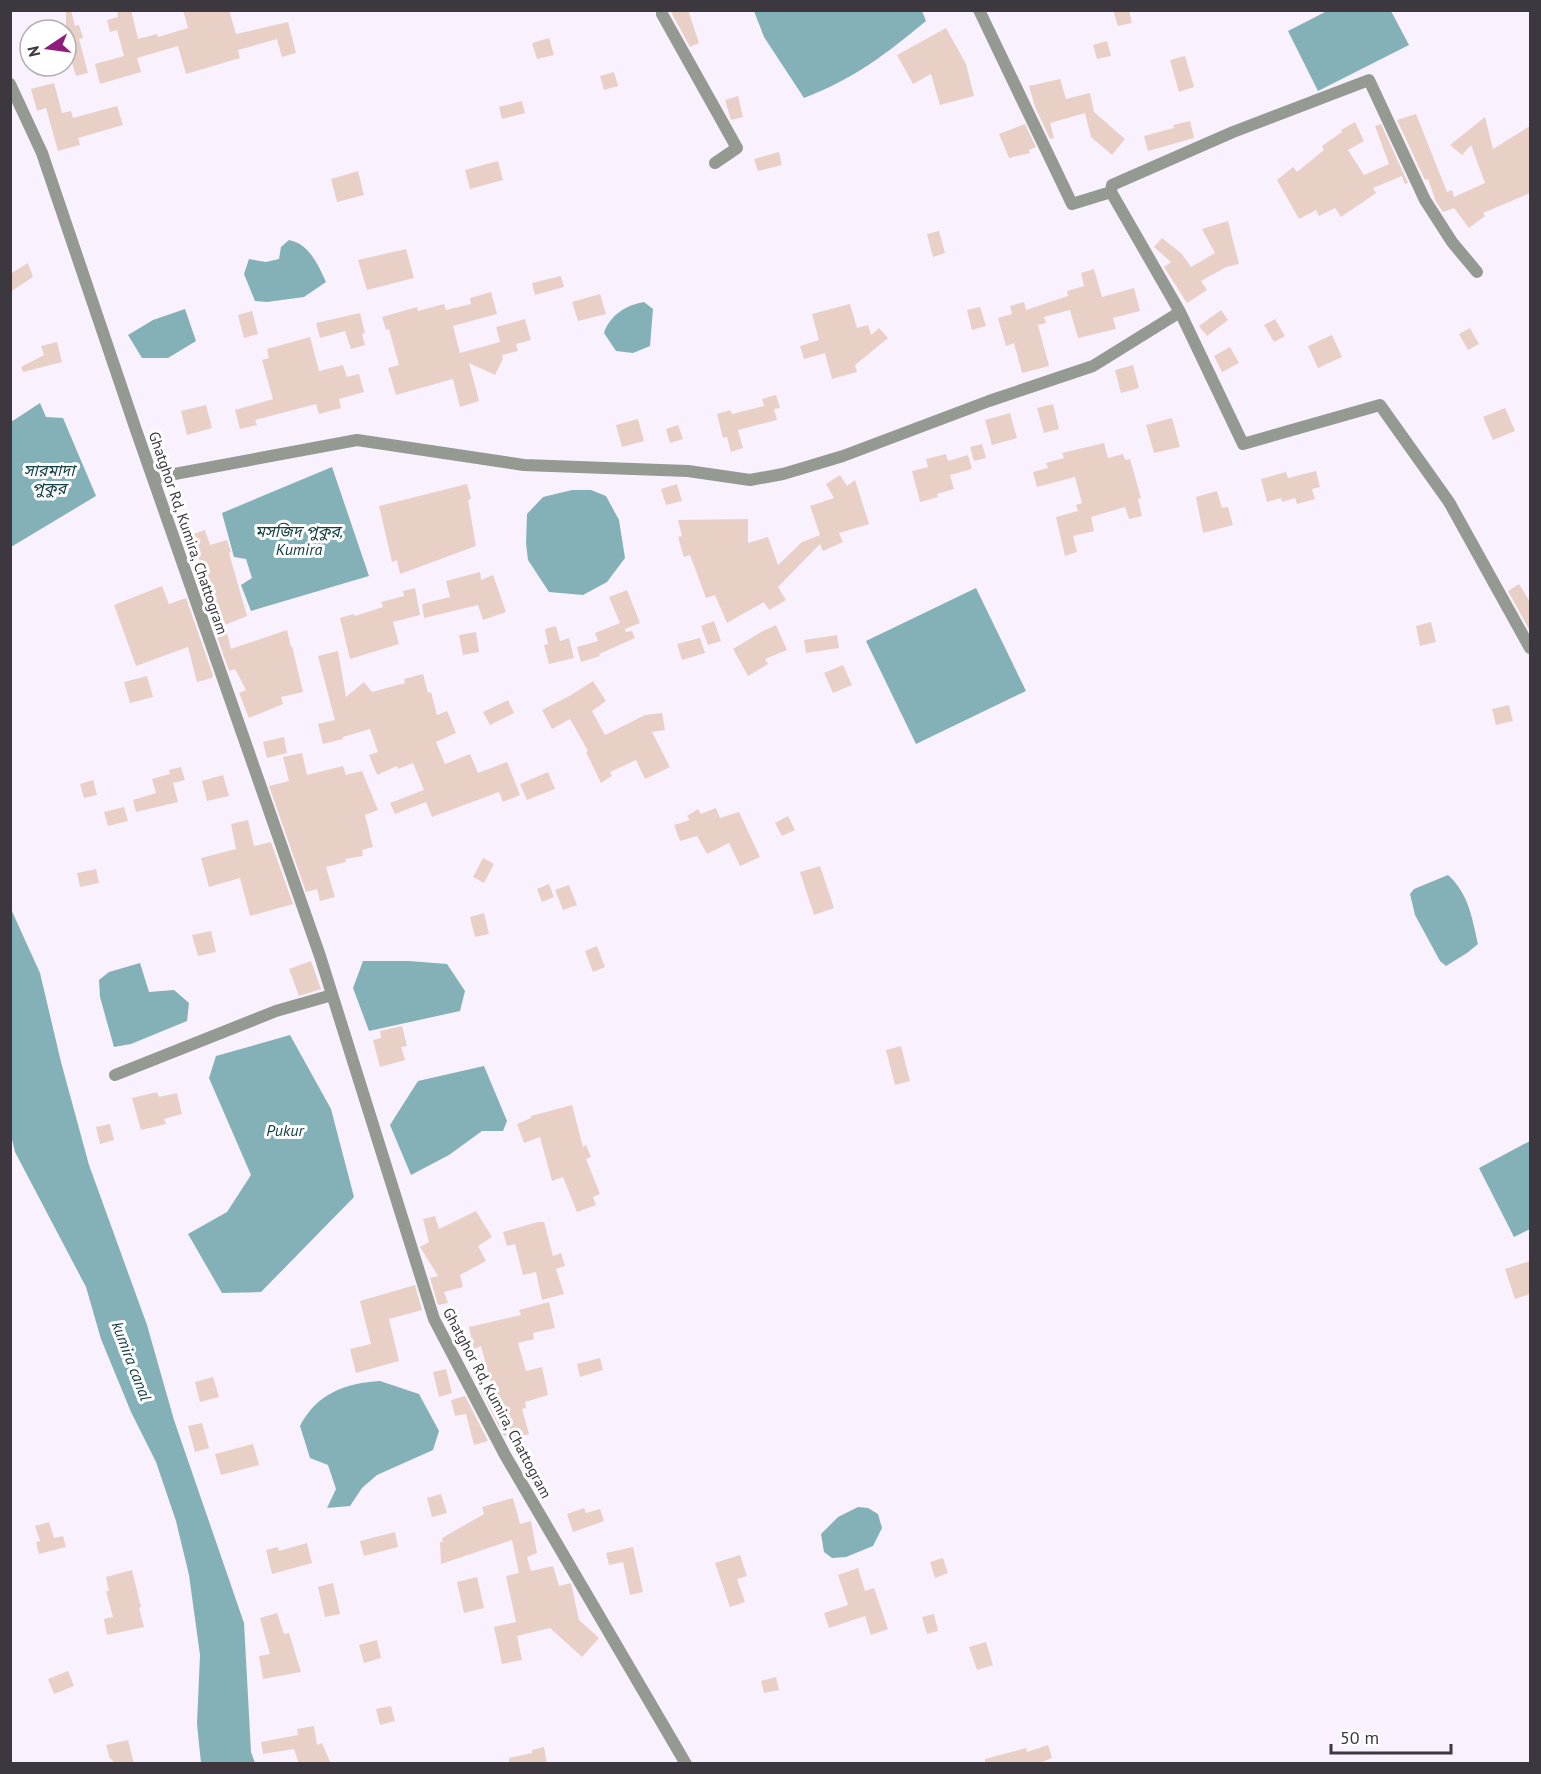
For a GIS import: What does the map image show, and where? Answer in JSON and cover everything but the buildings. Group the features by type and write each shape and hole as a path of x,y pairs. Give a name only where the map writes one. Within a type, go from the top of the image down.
{"street":[{"path":"662,10 662,14 737,148 715,163"},
{"path":"979,10 1072,204 1111,192"},
{"path":"1477,272 1452,243 1425,200 1369,80 1233,132 1112,185 1111,192 1180,312 1244,444 1380,405 1449,502 1530,648"},
{"name":"Ghatghor Rd, Kumira, Chattogram","path":"10,84 42,153 332,995 434,1318 505,1455 686,1764"},
{"path":"153,478 357,440 524,465 688,471 750,480 783,474 843,456 989,401 1093,366 1180,312"},
{"path":"114,1075 276,1011 332,995"}],"water":[{"path":"1329,10 1391,11 1409,45 1318,91 1288,31"},
{"path":"754,11 922,11 926,21 869,65 839,83 804,98 764,37"},
{"path":"289,240 307,250 326,282 304,297 267,302 255,301 244,274 249,259 266,262 279,259 281,247"},
{"path":"644,302 653,309 650,346 633,353 616,351 604,333 610,321 620,312"},
{"path":"185,309 196,341 168,358 142,358 128,335 153,320"},
{"name":"সারমাদা পুকুর","path":"40,403 46,417 63,418 96,496 11,547 11,422"},
{"name":"মসজিদ পুকুর, Kumira","path":"332,467 369,576 251,611 241,585 252,578 246,559 234,557 222,513"},
{"path":"572,490 591,490 606,496 619,520 625,558 607,582 583,595 549,592 528,560 526,543 527,514 543,497"},
{"path":"976,588 1026,691 916,744 866,641"},
{"path":"1448,875 1465,898 1478,944 1446,966 1440,961 1415,915 1410,894 1414,889"},
{"name":"kumira canal","path":"10,907 40,973 89,1165 147,1325 174,1420 244,1623 251,1752 255,1763 201,1763 197,1724 200,1655 189,1575 176,1521 156,1462 131,1412 101,1339 86,1287 15,1152 10,1131"},
{"path":"363,961 447,964 465,991 460,1011 369,1031 353,988"},
{"path":"140,963 149,992 174,990 189,1003 187,1021 131,1044 114,1047 100,997 99,980 109,972"},
{"name":"Pukur","path":"290,1035 331,1109 354,1197 261,1292 222,1293 188,1234 227,1212 251,1175 209,1078 216,1056"},
{"path":"484,1066 507,1121 503,1131 482,1131 449,1155 411,1175 390,1125 418,1081"},
{"path":"1530,1141 1530,1229 1514,1237 1479,1168"},
{"path":"380,1381 419,1394 439,1431 433,1450 377,1475 362,1488 350,1506 327,1508 336,1489 328,1465 310,1458 300,1426 315,1405 334,1392 356,1384"},
{"path":"858,1507 868,1508 878,1514 882,1528 873,1546 846,1557 832,1558 824,1552 821,1534 838,1517"}]}
